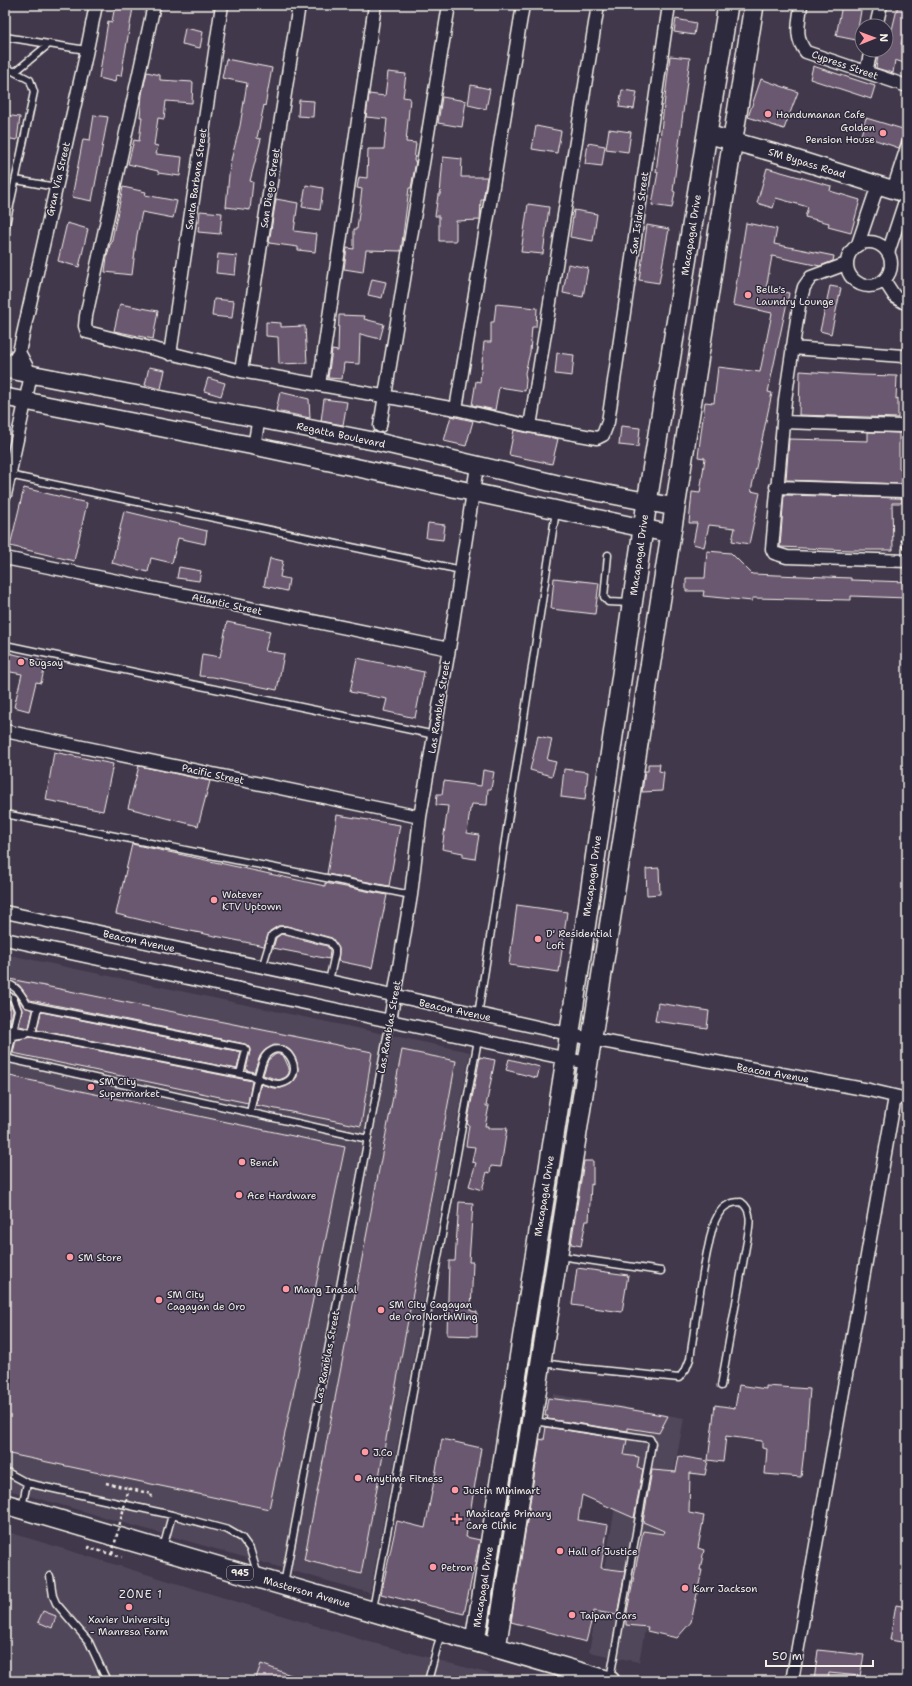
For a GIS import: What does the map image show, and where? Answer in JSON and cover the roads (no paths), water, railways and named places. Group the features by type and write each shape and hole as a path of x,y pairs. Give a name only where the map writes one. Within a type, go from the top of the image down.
{"main road":[{"name":"Macapagal Drive","path":"475,1641 566,1059 647,502 728,5"},
{"path":"496,1648 754,5"},
{"name":"Masterson Avenue","path":"13,1506 610,1681"}],"street":[{"name":"Gran Via Street","path":"5,370 18,352 96,5"},
{"path":"154,5 85,326 87,332 241,371 456,409 530,426 598,5"},
{"name":"Santa Barbara Street","path":"170,354 222,5"},
{"name":"San Diego Street","path":"241,371 299,5"},
{"path":"319,385 375,5"},
{"path":"380,426 449,5"},
{"path":"456,409 523,5"},
{"name":"San Isidro Street","path":"530,426 597,438 603,435 608,422 669,5"},
{"name":"Cypress Street","path":"801,5 798,38 806,52 907,86"},
{"path":"878,18 881,5"},
{"path":"866,72 869,58"},
{"name":"SM Bypass Road","path":"707,134 896,191"},
{"path":"888,253 896,191 907,147"},
{"path":"858,244 875,242 883,246 888,253 891,262 890,272 884,280 877,285 869,287 860,285 851,277 846,264 852,249 858,244 896,191"},
{"path":"846,264 810,277 804,288 799,306 783,422 771,544 774,553 787,557 902,561"},
{"path":"884,280 895,297 907,304"},
{"path":"792,348 903,356"},
{"path":"5,495 31,375 18,352"},
{"name":"Regatta Boulevard","path":"5,370 259,418 385,444 477,466 675,507"},
{"path":"5,397 254,446 556,511 671,534"},
{"path":"254,446 259,418"},
{"path":"783,422 904,422"},
{"name":"Las Ramblas Street","path":"390,1021 410,895 420,817 449,650 477,466"},
{"path":"776,487 902,491"},
{"name":"Atlantic Street","path":"5,558 449,650"},
{"name":"Pacific Street","path":"5,731 420,817"},
{"name":"Beacon Avenue","path":"5,912 591,1039 869,1090 907,1099"},
{"path":"5,939 587,1063"},
{"path":"792,1681 895,1096"}],"lane":[{"path":"5,37 86,50"},
{"path":"15,72 49,44"},
{"path":"5,66 30,80 34,92 5,228"},
{"path":"16,180 56,187"},
{"path":"9,475 461,570"},
{"path":"478,1015 556,511"},
{"path":"608,555 604,597 608,602 632,603"},
{"path":"5,644 435,735"},
{"path":"5,814 410,895"},
{"path":"262,968 272,935 280,930 286,930 330,942 335,949 335,954 329,981"},
{"path":"5,983 12,984 18,989 27,1004 244,1048 246,1050 240,1074"},
{"path":"5,994 13,998 18,1010 6,1058 368,1139"},
{"path":"32,1033 38,1006"},
{"name":"Las Ramblas Street","path":"283,1585 390,1021"},
{"path":"5,1028 251,1076 257,1078 263,1079 275,1084 287,1082 292,1077 294,1070 291,1057 280,1050 273,1050 267,1054 260,1066 259,1075 257,1082 256,1090 250,1113"},
{"path":"5,1037 32,1033"},
{"path":"372,1611 478,1040"},
{"path":"540,1362 580,1368 679,1378 686,1369 690,1359 705,1262 717,1216 727,1205 733,1202 741,1202 748,1210 750,1219 721,1386"},
{"path":"557,1256 661,1271"},
{"path":"531,1421 650,1439 652,1443 610,1681"},
{"path":"5,1471 27,1483 172,1515 228,1530 242,1538 250,1549 259,1578"},
{"path":"13,1506 27,1483"},
{"path":"162,1550 172,1515"},
{"path":"50,1576 53,1596 56,1603 88,1642 107,1681"},
{"path":"428,1681 441,1631"}],"place":[{"name":"Handumanan Cafe","path":"768,114"},
{"name":"Golden Pension House","path":"883,133"},
{"name":"Belle's Laundry Lounge","path":"748,295"},
{"name":"Bugsay","path":"21,662"},
{"name":"Watever KTV Uptown","path":"214,900"},
{"name":"D' Residential Loft","path":"538,939"},
{"name":"SM City Supermarket","path":"91,1087"},
{"name":"Bench","path":"242,1162"},
{"name":"Ace Hardware","path":"239,1195"},
{"name":"SM Store","path":"70,1257"},
{"name":"Mang Inasal","path":"286,1289"},
{"name":"SM City Cagayan de Oro","path":"159,1300"},
{"name":"SM City Cagayan de Oro NorthWing","path":"381,1310"},
{"name":"J.Co","path":"365,1452"},
{"name":"Anytime Fitness","path":"358,1478"},
{"name":"Justin Minimart","path":"455,1490"},
{"name":"Maxicare Primary Care Clinic","path":"457,1519"},
{"name":"Hall of Justice","path":"560,1551"},
{"name":"Petron","path":"433,1567"},
{"name":"Karr Jackson","path":"685,1588"},
{"name":"Xavier University - Manresa Farm","path":"129,1607"},
{"name":"Taipan Cars","path":"572,1615"}],"district":[{"name":"ZONE 1","path":"141,1594"}]}
